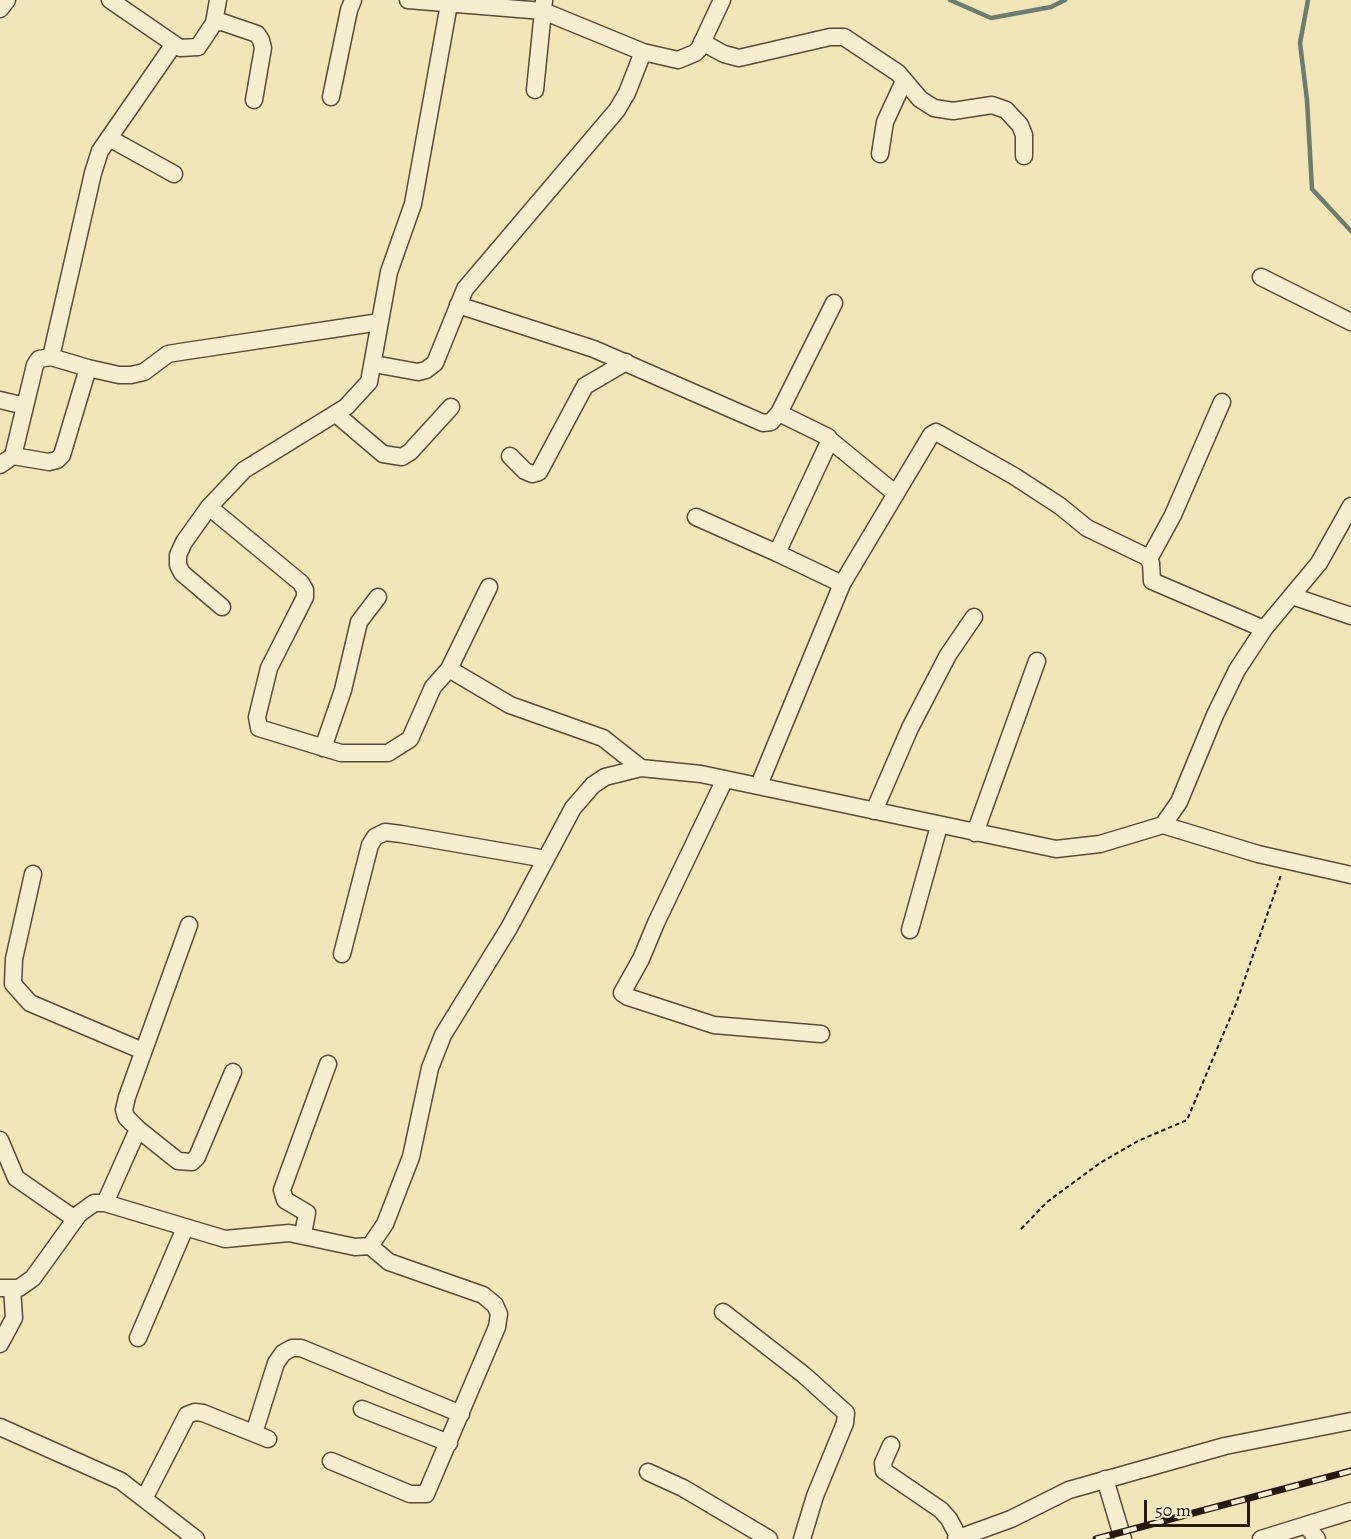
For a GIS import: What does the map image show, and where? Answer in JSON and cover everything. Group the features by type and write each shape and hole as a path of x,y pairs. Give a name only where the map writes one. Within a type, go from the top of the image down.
{"street":[{"path":"0,9 7,0"},
{"path":"110,0 180,48 194,50 214,23 218,0"},
{"path":"331,97 353,0"},
{"path":"408,0 448,4 544,6 643,52 678,60 695,53 722,0"},
{"path":"222,607 182,573 178,565 178,555 184,542 209,507 244,470 336,414 363,391 374,364 389,272 413,204 448,4"},
{"path":"535,90 544,6"},
{"path":"214,23 222,22 246,29 261,40 263,48 254,100"},
{"path":"702,42 724,54 739,58 838,36 853,42 876,58 904,81 920,99 934,108 953,111 992,105 1006,110 1020,125 1024,135 1024,156"},
{"path":"51,357 100,151 174,44"},
{"path":"374,364 418,372 426,370 435,363 465,289 617,110 627,93 643,52"},
{"path":"880,154 885,122 904,81"},
{"path":"109,138 174,174"},
{"path":"1261,277 1351,322"},
{"path":"458,305 594,349 753,421 771,422 779,413 834,303"},
{"path":"88,368 62,455 57,460 49,462 6,461 39,358 51,357 119,375 131,375 144,372 168,354 380,322"},
{"path":"510,456 525,471 532,474 539,472 585,386 626,362"},
{"path":"0,400 25,406"},
{"path":"1222,402 1173,515 1149,559 1152,581 1264,628"},
{"path":"336,414 383,454 402,457 410,452 451,407"},
{"path":"779,413 828,437 896,494"},
{"path":"759,785 842,584 931,435 939,433 1014,476 1060,506 1087,528 1149,559"},
{"path":"777,553 830,440"},
{"path":"1163,825 1179,802 1215,715 1234,677 1264,628 1330,547 1351,506"},
{"path":"209,507 301,584 305,590 302,603 269,668 256,717 259,728 265,731 323,748 360,755 388,753 400,748 410,739 434,687 449,669 489,587"},
{"path":"696,517 842,584"},
{"path":"1292,596 1351,616"},
{"path":"323,748 344,690 359,622 378,597"},
{"path":"874,811 895,759 921,707 948,656 974,617"},
{"path":"975,833 1038,661"},
{"path":"449,669 510,705 603,738 641,768"},
{"path":"370,1246 385,1224 411,1157 435,1052 454,1015 509,928 573,808 593,785 621,771 641,768 759,785 1025,845 1070,849 1100,844 1163,825 1286,860 1351,875"},
{"path":"724,779 656,923 642,959 622,993 628,997 714,1025 821,1034"},
{"path":"910,930 939,826"},
{"path":"342,954 370,845 375,837 385,832 546,859"},
{"path":"33,874 14,959 13,984 30,1003 143,1051"},
{"path":"189,926 143,1051 124,1110 126,1117 178,1161 192,1162 197,1157 233,1072"},
{"path":"303,1234 307,1213 285,1200 282,1190 328,1064"},
{"path":"105,1203 138,1129"},
{"path":"0,1140 16,1178 75,1219"},
{"path":"0,1344 14,1318 6,1288 19,1288 33,1278 85,1207 105,1203 225,1239 278,1233 303,1234 355,1247 370,1246 389,1262 483,1295 495,1305 499,1314 497,1327 426,1494 419,1496 331,1461"},
{"path":"138,1338 185,1228"},
{"path":"723,1312 804,1375 846,1413 845,1423 815,1496 802,1539"},
{"path":"145,1497 187,1415 195,1412 204,1413 261,1436 276,1363 283,1353 292,1348 301,1348 461,1413"},
{"path":"362,1409 449,1443"},
{"path":"891,1445 883,1463 884,1471 941,1510 950,1519 958,1538 1011,1519 1069,1490 1105,1479 1225,1446 1351,1421"},
{"path":"0,1427 102,1471 145,1497 196,1539"},
{"path":"648,1472 691,1492 769,1539"},
{"path":"1105,1479 1123,1539"},
{"path":"1261,1539 1351,1511"},
{"path":"1306,1525 1317,1539"}],"path":[{"path":"1021,1229 1047,1202 1100,1163 1138,1141 1178,1125 1192,1113 1211,1058 1236,1004 1286,860"}],"waterway":[{"path":"950,0 991,18 1051,7 1065,0"},
{"path":"1308,0 1300,43 1307,100 1312,189 1351,231"}],"railway":[{"path":"1096,1539 1351,1471"}]}
